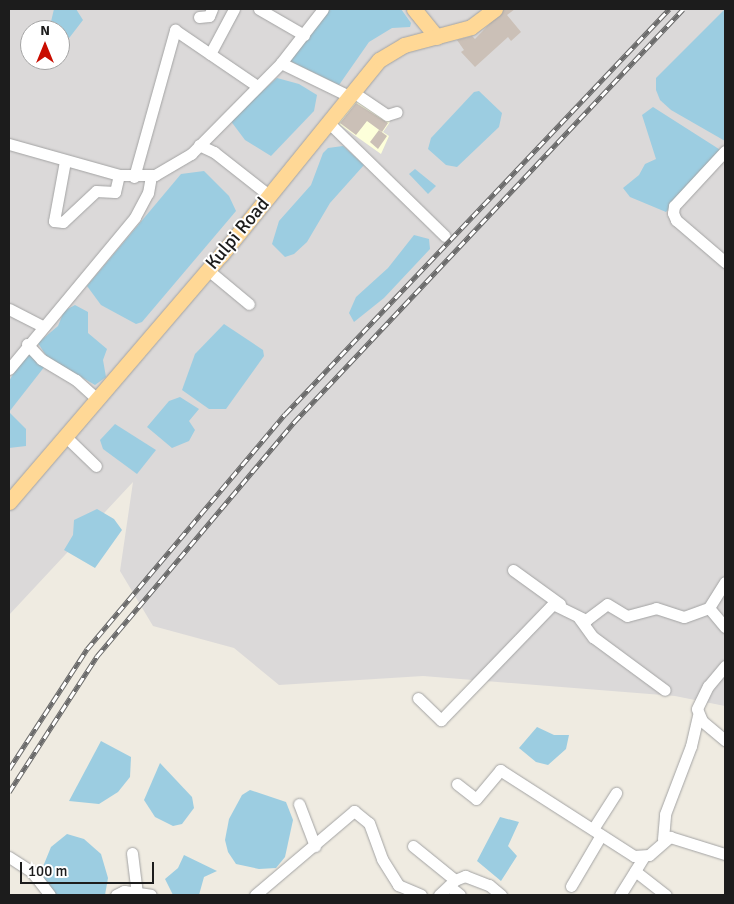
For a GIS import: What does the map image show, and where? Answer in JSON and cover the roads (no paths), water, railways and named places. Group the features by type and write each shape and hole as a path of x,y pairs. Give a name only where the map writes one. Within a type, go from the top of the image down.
{"main road":[{"path":"414,9 436,37"},
{"name":"Kulpi Road","path":"9,502 208,270 351,94 391,52 471,27 495,9"}],"street":[{"path":"199,17 209,16 212,9"},
{"path":"210,54 234,9"},
{"path":"258,9 304,34"},
{"path":"9,144 119,175 134,177 151,176 191,154 281,64 323,9"},
{"path":"134,177 175,30 257,86"},
{"path":"281,64 351,94 387,115 397,112"},
{"path":"328,122 444,236"},
{"path":"199,145 214,152 270,196"},
{"path":"725,151 674,206 673,213 676,220 725,262"},
{"path":"65,161 54,221 63,222 96,191 115,192 119,175"},
{"path":"9,369 27,344 135,217 148,193 151,176"},
{"path":"208,270 249,304"},
{"path":"9,309 42,326"},
{"path":"27,344 41,359 76,380 98,400"},
{"path":"65,436 96,466"},
{"path":"513,570 579,618 593,637 664,690"},
{"path":"579,618 592,618 607,604 627,616 656,608 684,617 708,608 725,582"},
{"path":"418,698 441,720 548,607 560,604"},
{"path":"708,608 725,627"},
{"path":"663,840 665,814 691,746 701,698 725,666"},
{"path":"698,716 725,740"},
{"path":"457,784 476,799 500,770 597,832 642,858"},
{"path":"571,886 616,793"},
{"path":"299,804 315,846"},
{"path":"255,895 354,811 369,822 382,859 398,885 421,895"},
{"path":"620,895 642,858 663,840 670,837 725,854"},
{"path":"413,846 452,883 460,895"},
{"path":"132,853 137,891"},
{"path":"9,857 32,872 50,895"},
{"path":"635,871 666,895"},
{"path":"438,895 452,883 465,876 489,885 501,895"},
{"path":"116,895 137,891 151,895"}],"water":[{"path":"54,9 76,9 83,20 70,37 70,20 51,20"},
{"path":"330,9 401,9 411,23 410,27 392,28 369,42 339,85 290,61"},
{"path":"725,9 725,141 671,110 660,100 656,90 656,78"},
{"path":"277,78 299,84 317,95 314,111 271,156 245,140 230,120"},
{"path":"479,91 502,113 499,127 457,167 446,165 428,149 431,138 474,92"},
{"path":"653,107 722,151 666,212 630,197 623,188 639,175 645,164 656,159 642,115"},
{"path":"343,146 364,165 330,203 307,242 294,254 285,257 272,244 279,221 311,185 323,153 328,148"},
{"path":"415,169 436,186 428,194 409,174"},
{"path":"204,171 229,196 236,211 142,322 136,324 101,305 87,286 181,174"},
{"path":"414,235 429,239 430,249 384,298 354,322 349,313 356,297 388,268"},
{"path":"75,305 88,312 88,333 107,349 103,360 106,377 95,385 47,357 38,343 58,326 64,311"},
{"path":"224,324 263,350 264,356 226,409 209,409 182,390 195,354"},
{"path":"27,351 45,366 9,412 9,381"},
{"path":"180,397 199,409 189,421 195,430 189,441 172,448 147,427 169,401"},
{"path":"9,412 26,429 26,446 9,448"},
{"path":"115,424 156,450 137,474 103,449 100,440"},
{"path":"97,509 114,519 122,530 95,568 64,550 73,535 74,520"},
{"path":"537,727 554,735 569,735 566,749 548,765 536,762 519,748"},
{"path":"101,741 131,757 130,777 118,792 99,804 69,801"},
{"path":"160,763 192,797 194,808 182,824 173,826 155,817 144,800"},
{"path":"250,790 286,802 293,820 285,857 276,868 259,869 236,864 228,852 225,840 229,819 242,795"},
{"path":"500,817 519,822 508,846 517,856 501,881 477,861"},
{"path":"67,834 84,839 101,854 108,878 105,895 56,895 44,879 42,869 51,847"},
{"path":"184,855 217,871 204,877 199,895 173,895 165,879 178,868"}],"railway":[{"path":"9,769 87,649 285,414 669,9"},
{"path":"9,792 97,656 294,422 683,9"}]}
